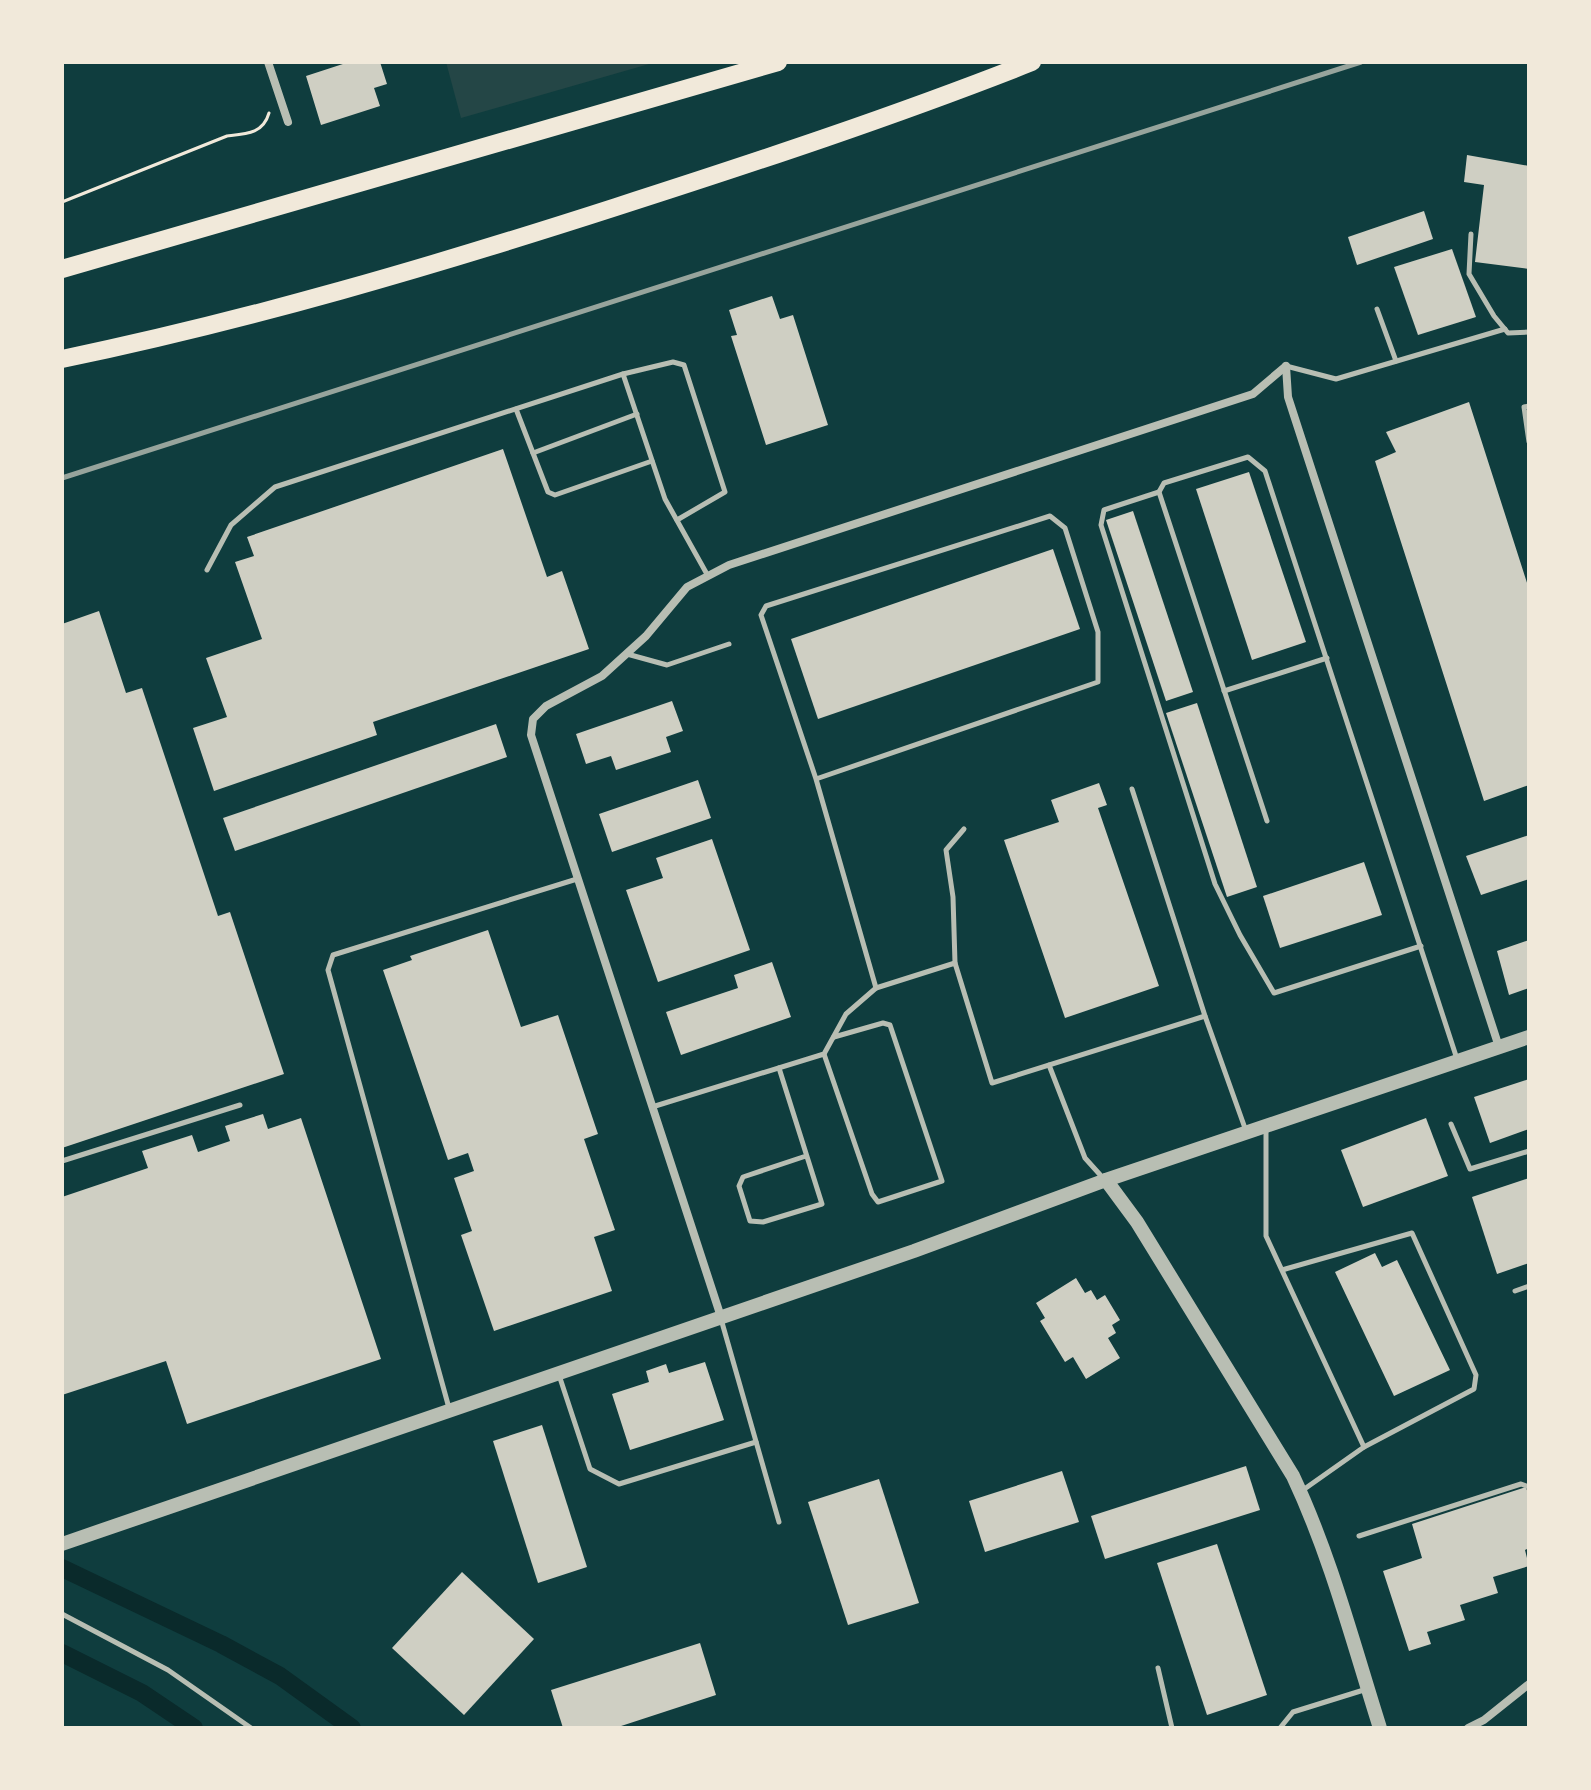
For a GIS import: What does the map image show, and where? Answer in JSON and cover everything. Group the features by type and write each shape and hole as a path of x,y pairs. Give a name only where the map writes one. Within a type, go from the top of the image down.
{"highway":[{"path":"62,269 778,62"},
{"path":"62,359 319,297 473,253 858,127 1032,62"},
{"path":"62,366 138,343"}],"street":[{"path":"268,62 288,122"},
{"path":"721,1317 531,735 533,719 546,706 602,676 646,636 687,587 708,576 744,560 1253,394 1286,366"},
{"path":"1286,366 1288,397 1499,1047"},
{"path":"62,1544 914,1251 1106,1180 1529,1037"},
{"path":"1106,1180 1137,1222 1300,1492 1329,1563 1380,1728"},
{"path":"1468,1728 1484,1720 1529,1684"}],"lane":[{"path":"1471,234 1469,274 1508,333 1529,332"},
{"path":"1377,309 1396,361"},
{"path":"1286,366 1336,379 1505,329"},
{"path":"207,570 231,525 275,487 623,374 673,362 684,365 725,492 677,520"},
{"path":"623,374 665,499 708,576"},
{"path":"1529,406 1524,407 1529,442"},
{"path":"516,409 548,492 555,495 652,461"},
{"path":"533,453 637,414"},
{"path":"1421,946 1274,993 1215,884 1101,525 1104,510 1159,492 1164,483 1248,457 1265,471 1421,946 1457,1060"},
{"path":"1159,492 1267,821"},
{"path":"816,779 1098,682 1098,632 1065,528 1050,516 766,606 761,615 816,779 876,988"},
{"path":"626,654 667,665 729,644"},
{"path":"1224,691 1327,658"},
{"path":"1132,789 1246,1132"},
{"path":"964,829 946,850 953,897 955,963 992,1083 1205,1016"},
{"path":"450,1411 328,970 333,955 578,879"},
{"path":"652,1107 824,1054 846,1014 876,988 955,963"},
{"path":"824,1054 872,1194 878,1202 942,1181 890,1025 883,1023 833,1038"},
{"path":"1049,1065 1085,1158 1106,1180"},
{"path":"779,1068 822,1204 763,1222 750,1221 739,1186 743,1177 806,1156"},
{"path":"62,1161 240,1105"},
{"path":"1451,1124 1470,1169 1529,1151"},
{"path":"1266,1126 1266,1236 1364,1447"},
{"path":"1282,1270 1412,1233 1476,1375 1474,1389 1364,1447 1300,1492"},
{"path":"1515,1291 1529,1286"},
{"path":"721,1317 779,1522"},
{"path":"558,1374 590,1469 619,1484 756,1442"},
{"path":"1359,1536 1521,1484 1529,1487"},
{"path":"62,1614 168,1670 251,1728"},
{"path":"1158,1668 1172,1728"},
{"path":"1280,1728 1293,1712 1368,1689"}],"path":[{"path":"62,202 227,136 253,133 260,129 269,113"}],"shaded area":[{"path":"446,62 656,62 461,118"}],"building":[{"path":"349,62 380,62 387,84 374,88 380,106 321,125 306,76"},
{"path":"1467,155 1529,166 1529,269 1475,262 1484,185 1464,182"},
{"path":"1424,211 1433,239 1357,265 1348,237"},
{"path":"1452,249 1476,317 1418,335 1394,267"},
{"path":"772,296 780,319 793,315 828,425 766,445 731,336 737,335 729,310"},
{"path":"1469,402 1529,589 1529,785 1484,801 1375,461 1396,452 1386,432"},
{"path":"503,449 547,577 562,571 589,649 373,722 377,735 214,791 193,728 227,717 206,658 262,639 235,562 254,556 247,537"},
{"path":"1249,472 1306,642 1252,660 1196,489"},
{"path":"1133,511 1193,692 1166,701 1106,520"},
{"path":"1053,549 1080,629 818,719 791,639"},
{"path":"99,611 126,693 142,688 218,916 230,912 284,1074 62,1148 62,624"},
{"path":"672,701 683,731 666,737 671,752 616,770 611,756 586,764 576,734"},
{"path":"1197,703 1257,887 1227,897 1166,713"},
{"path":"496,724 507,757 235,851 223,818"},
{"path":"698,780 711,818 612,852 599,814"},
{"path":"1099,783 1107,805 1098,808 1159,986 1065,1018 1004,840 1059,822 1051,800"},
{"path":"1529,835 1529,879 1481,895 1466,856"},
{"path":"712,839 750,950 658,982 626,890 663,878 656,858"},
{"path":"1364,862 1382,915 1280,948 1263,896"},
{"path":"488,930 521,1027 558,1015 598,1134 584,1139 615,1230 594,1237 612,1291 494,1331 461,1235 472,1231 454,1178 474,1171 468,1153 448,1160 383,970 412,960 410,956"},
{"path":"1529,940 1529,988 1509,995 1497,951"},
{"path":"772,962 791,1017 681,1055 666,1012 738,988 734,975"},
{"path":"1529,1079 1529,1129 1490,1143 1474,1097"},
{"path":"263,1114 268,1129 301,1118 381,1359 187,1424 166,1361 62,1395 62,1197 148,1168 142,1151 192,1135 198,1152 230,1141 225,1126"},
{"path":"1426,1118 1448,1176 1363,1207 1341,1150"},
{"path":"1529,1178 1529,1263 1497,1274 1472,1197"},
{"path":"1375,1253 1382,1267 1397,1260 1450,1370 1394,1396 1335,1272"},
{"path":"1076,1278 1085,1293 1091,1290 1097,1300 1105,1295 1120,1320 1112,1325 1116,1333 1108,1338 1120,1358 1086,1379 1073,1357 1065,1362 1040,1321 1045,1318 1036,1303"},
{"path":"705,1362 724,1420 630,1450 612,1394 649,1382 646,1371 666,1364 669,1373"},
{"path":"542,1425 587,1567 538,1583 493,1441"},
{"path":"1246,1466 1260,1510 1105,1559 1091,1516"},
{"path":"1062,1471 1079,1522 985,1552 969,1501"},
{"path":"879,1479 919,1603 848,1625 808,1502"},
{"path":"1526,1487 1529,1497 1529,1548 1525,1550 1529,1566 1493,1577 1498,1593 1460,1605 1465,1620 1427,1632 1431,1644 1409,1651 1383,1571 1422,1558 1412,1524"},
{"path":"1217,1544 1267,1695 1207,1715 1157,1563"},
{"path":"462,1572 534,1639 464,1715 392,1648"},
{"path":"700,1643 716,1695 615,1728 563,1728 551,1690"}],"waterway":[{"path":"62,1568 221,1644 280,1676 352,1728"},
{"path":"62,1653 142,1693 194,1728"}],"railway":[{"path":"62,478 1361,62"}]}
